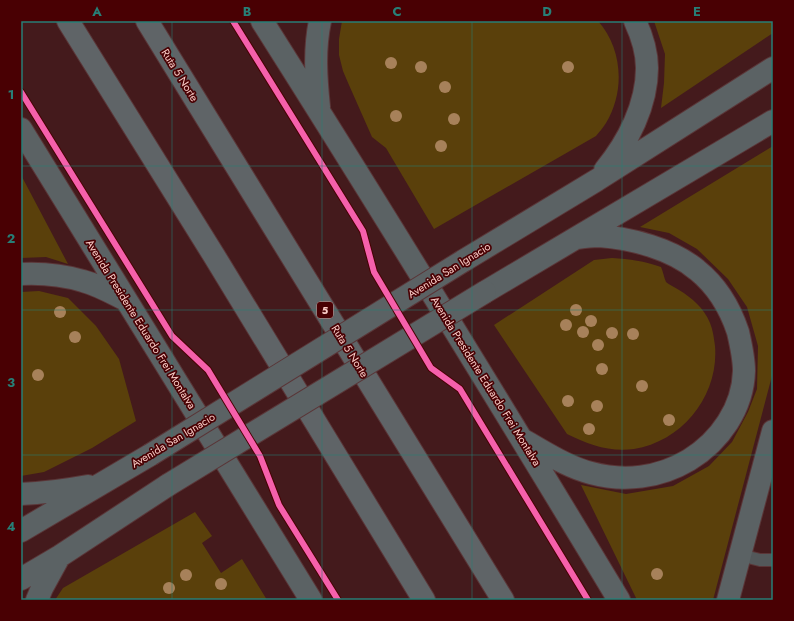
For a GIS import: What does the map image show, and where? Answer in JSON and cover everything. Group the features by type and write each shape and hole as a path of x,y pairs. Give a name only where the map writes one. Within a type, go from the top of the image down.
{"highway":[{"path":"68,21 213,254 424,600"},
{"name":"Ruta 5 Norte","path":"147,21 503,600"}],"main road":[{"name":"Avenida Presidente Eduardo Frei Montalva","path":"262,21 320,112 619,600"},
{"path":"320,21 316,51 316,78 320,112"},
{"path":"597,180 623,145 636,119 646,87 647,68 645,48 635,21"},
{"name":"Avenida San Ignacio","path":"21,531 150,455 463,261 597,180 773,68"},
{"path":"21,579 60,556 168,485 485,292 773,121"},
{"name":"Avenida Presidente Eduardo Frei Montalva","path":"21,129 311,600"},
{"path":"521,438 573,467 590,473 607,477 627,478 647,476 667,471 683,464 711,444 730,420 737,405 744,372 743,353 734,320 728,306 720,293 709,281 683,260 662,250 640,243 598,236 578,238"},
{"path":"21,274 60,276 83,281 105,289 126,300"},
{"path":"728,600 773,431"},
{"path":"21,494 71,489 103,482"},
{"path":"37,600 60,556"},
{"path":"284,557 294,583 298,600"}],"lane":[{"path":"740,555 760,560 773,560"}],"shaded area":[{"path":"342,21 598,21 606,32 617,57 618,84 616,98 606,123 596,136 434,229 386,148 372,137 349,85 343,71 339,55 339,39"},
{"path":"654,21 773,21 773,33 661,108 665,54"},
{"path":"773,146 773,372 713,600 637,600 581,485 626,494 673,486 709,466 732,442 748,412 757,389 758,346 747,307 728,279 697,249 669,233 640,227"},
{"path":"21,175 68,264 46,257 21,258"},
{"path":"612,258 649,263 661,267 666,282 688,296 704,313 711,326 715,346 715,364 711,382 704,398 694,413 682,426 668,436 652,444 625,450 599,447 567,434 494,325 594,260"},
{"path":"39,291 68,298 96,326 119,359 136,421 92,448 44,472 21,476 21,292"},
{"path":"195,512 212,536 202,543 221,573 242,559 267,600 55,600 63,588"}],"cycle path":[{"path":"233,21 363,231 374,272 431,368 460,389 588,600"},
{"path":"21,92 172,336 208,370 260,456 279,505 338,600"}]}
